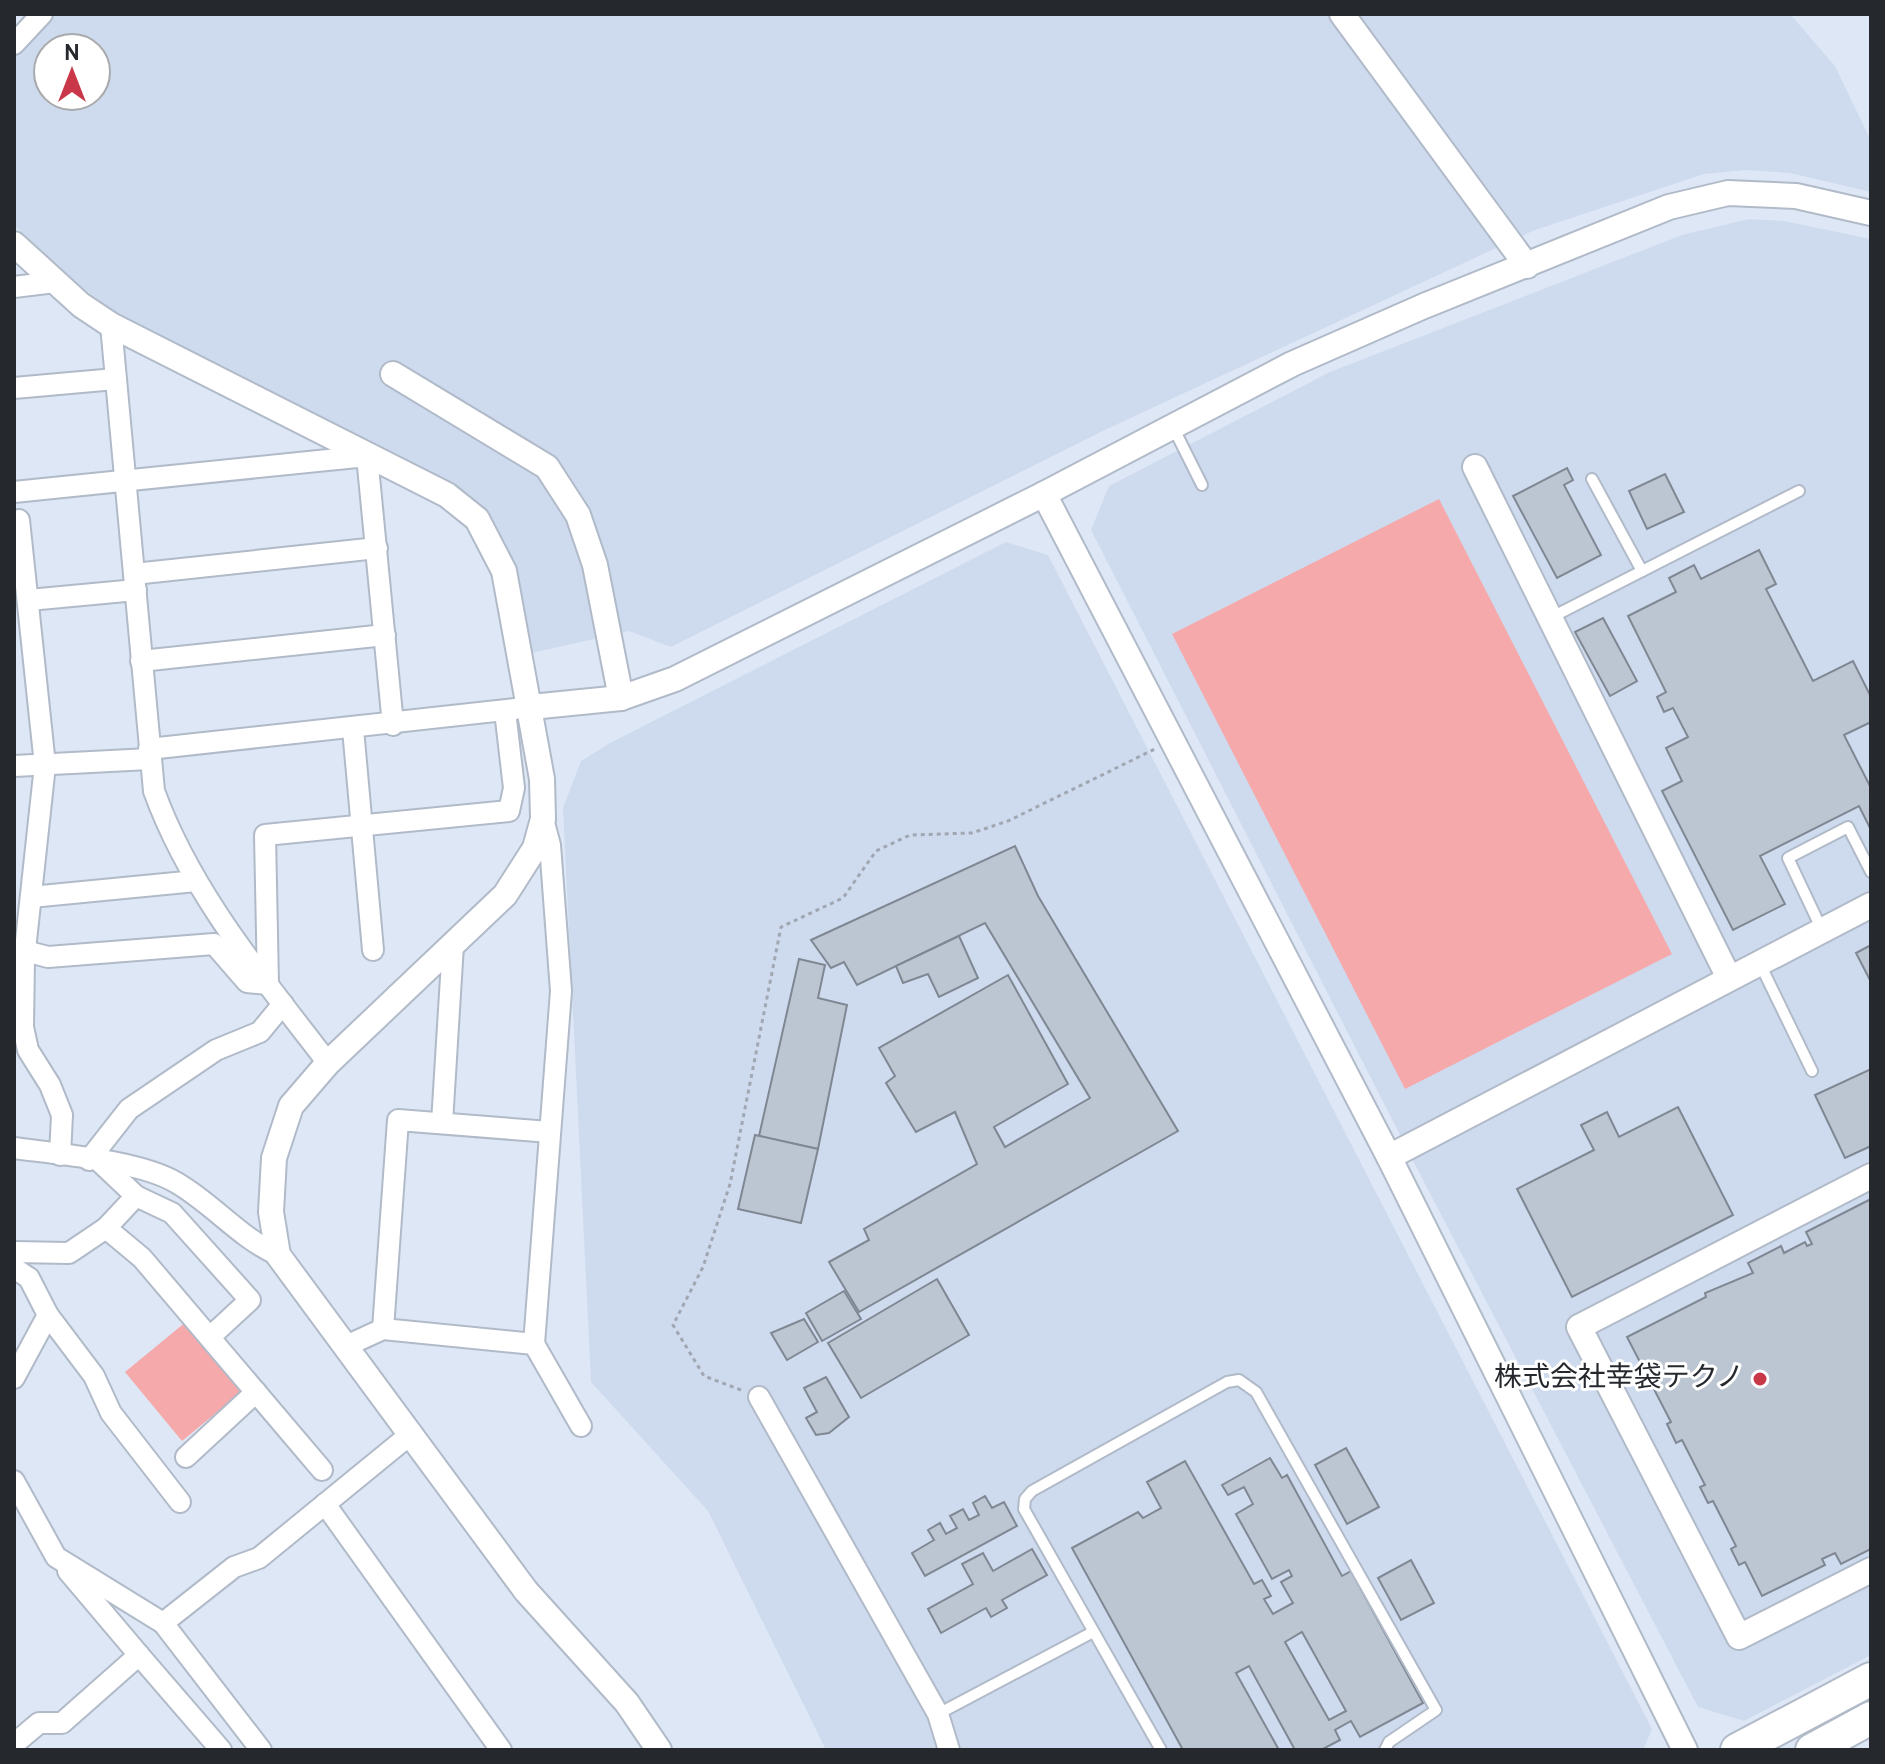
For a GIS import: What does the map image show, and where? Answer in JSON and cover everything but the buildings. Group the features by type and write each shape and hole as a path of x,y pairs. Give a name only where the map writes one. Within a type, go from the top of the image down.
{"highway":[{"path":"1737,1750 1871,1679"},
{"path":"1812,1750 1871,1718"}],"street":[{"path":"14,44 42,14"},
{"path":"1342,14 1527,266"},
{"path":"14,766 149,754 621,698 675,679 1349,338 1669,207 1728,193 1796,196 1871,213"},
{"path":"14,244 55,282 111,325 367,456 425,482 477,519 504,571 542,779 543,819 550,845 561,991 534,1344 581,1426"},
{"path":"14,287 55,282"},
{"path":"111,325 154,791 166,824 196,881 328,1063"},
{"path":"393,374 547,467 578,515 595,565 621,698"},
{"path":"14,388 115,379"},
{"path":"14,492 367,456"},
{"path":"367,456 393,725"},
{"path":"1475,467 1729,978"},
{"path":"1044,494 1389,1157 1685,1750"},
{"path":"19,520 29,600 23,643 45,765 25,951 20,1045 50,1085 62,1115 60,1155"},
{"path":"29,600 377,548"},
{"path":"141,661 385,635"},
{"path":"268,984 265,835 509,811 514,788 505,711"},
{"path":"353,729 373,950"},
{"path":"543,819 535,848 505,895 328,1063 291,1106 274,1158 271,1212 278,1255 526,1591 627,1703 659,1750"},
{"path":"31,897 196,881"},
{"path":"1389,1157 1871,905"},
{"path":"25,951 48,957 214,944 247,982 268,984"},
{"path":"442,1123 453,945"},
{"path":"95,1161 129,1109 216,1050 260,1032 283,1004"},
{"path":"383,1329 398,1120 550,1132"},
{"path":"14,1148 95,1161 175,1181 217,1210 259,1247 278,1255"},
{"path":"95,1161 136,1196 172,1213 250,1300 210,1337"},
{"path":"1871,1176 1579,1327 1739,1637 1871,1570"},
{"path":"14,1252 69,1253 106,1228 136,1196"},
{"path":"106,1228 142,1258 322,1470"},
{"path":"14,1268 29,1278 48,1315 94,1376 111,1413 180,1502"},
{"path":"14,1378 48,1315"},
{"path":"346,1346 383,1329 534,1344"},
{"path":"186,1457 256,1392"},
{"path":"759,1397 938,1714 949,1750"},
{"path":"163,1623 234,1567 259,1558 412,1433"},
{"path":"14,1481 56,1557 221,1750"},
{"path":"325,1504 501,1750"},
{"path":"56,1557 163,1623 261,1750"},
{"path":"14,1744 39,1723 62,1723 139,1655"}],"lane":[{"path":"1173,427 1202,485"},
{"path":"1592,479 1642,571"},
{"path":"1550,618 1799,491"},
{"path":"1822,930 1788,858 1848,827 1871,872"},
{"path":"1759,962 1812,1071"},
{"path":"1161,1750 1024,1509 1025,1499 1032,1491 1227,1382 1239,1380 1249,1384 1436,1710 1389,1742 1385,1750"},
{"path":"938,1714 1093,1632"}],"path":[{"path":"759,1397 704,1376 673,1325 703,1267 730,1184 781,927 843,898 876,851 910,835 972,833 1008,821 1172,741"}],"shaded area":[{"path":"54,14 1790,14 1835,66 1871,141 1871,192 1790,173 1746,170 1704,174 1535,230 1107,429 671,647 629,631 532,653 517,571 490,516 467,493 125,319 65,275 14,225 14,55 32,37 32,112 112,112 112,32 36,32"},
{"path":"1749,219 1784,221 1871,239 1871,1655 1744,1721 1698,1707 1424,1182 1091,530 1109,486 1330,372 1682,235"},
{"path":"1439,499 1672,954 1405,1089 1172,634"},
{"path":"1006,542 1048,555 1652,1729 1643,1750 826,1750 708,1511 591,1382 563,808 581,761 610,743"},
{"path":"187,1321 244,1390 182,1441 125,1372"}],"place":[{"name":"株式会社幸袋テクノ","path":"1760,1379"}]}
